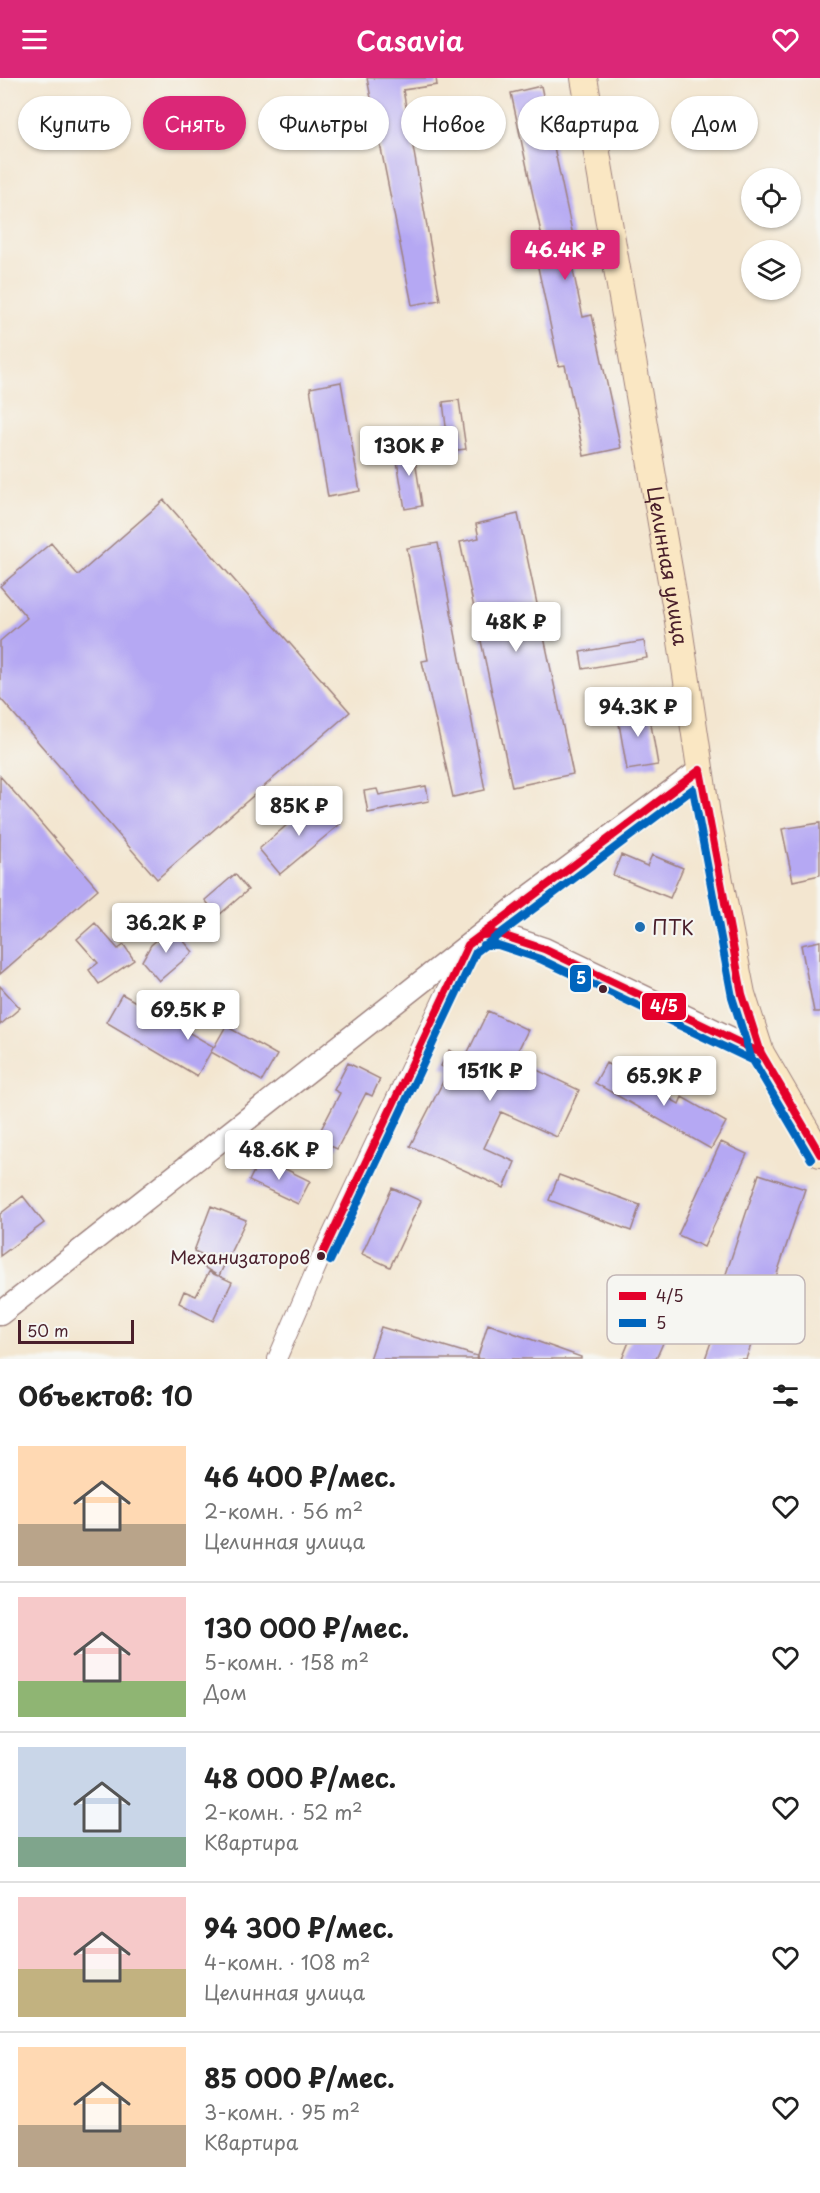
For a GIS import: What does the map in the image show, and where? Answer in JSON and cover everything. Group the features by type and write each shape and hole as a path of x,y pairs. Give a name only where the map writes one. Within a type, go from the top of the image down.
{"main road":[{"name":"Целинная улица","path":"584,78 678,621 700,770 742,994 761,1053 820,1154"}],"street":[{"path":"0,1314 475,940 700,770"},
{"path":"475,940 499,934 544,949 761,1053"},
{"path":"277,1359 326,1246 475,940"}],"building":[{"path":"367,78 436,78 437,85 403,90 401,150 414,150 440,300 412,305 381,150 389,150 389,96 371,96"},
{"path":"541,86 543,96 518,96 518,126 511,93"},
{"path":"523,150 555,150 579,264 572,266 583,317 592,315 621,448 584,456 565,365 559,366 536,258 546,256"},
{"path":"341,382 360,491 328,497 310,388"},
{"path":"459,400 466,449 449,451 443,402"},
{"path":"413,446 422,506 405,509 395,449"},
{"path":"164,500 350,712 157,879 0,698 0,641 27,618 0,586 51,543 78,575"},
{"path":"518,514 573,774 512,787 460,542 479,538 476,524"},
{"path":"438,543 485,790 453,797 422,661 428,660 407,548"},
{"path":"644,641 647,658 583,669 580,652"},
{"path":"648,707 658,765 627,770 617,712"},
{"path":"0,776 98,889 0,974"},
{"path":"426,786 429,801 368,813 364,791 377,789 379,795"},
{"path":"317,799 339,825 280,874 259,849"},
{"path":"820,823 820,875 793,881 782,829"},
{"path":"621,855 647,866 652,855 683,868 670,898 613,875"},
{"path":"235,874 248,890 218,916 205,900"},
{"path":"95,923 118,949 124,945 134,960 99,984 89,970 98,963 77,939"},
{"path":"172,927 193,952 159,981 142,961 151,945"},
{"path":"820,941 820,1012 814,1012 801,945"},
{"path":"0,986 20,1008 0,1025"},
{"path":"122,994 214,1047 226,1026 277,1055 262,1081 211,1052 213,1048 197,1076 106,1022"},
{"path":"488,1011 528,1030 514,1059 579,1090 557,1137 501,1112 484,1148 515,1162 504,1188 410,1146 449,1070 441,1066 449,1050 465,1058"},
{"path":"348,1063 380,1079 372,1096 366,1093 337,1149 316,1139 340,1093 334,1090"},
{"path":"606,1063 679,1104 682,1097 726,1122 711,1149 595,1083"},
{"path":"721,1142 747,1154 704,1247 678,1235"},
{"path":"261,1157 310,1181 298,1204 249,1181"},
{"path":"759,1174 805,1189 777,1275 726,1275"},
{"path":"559,1175 640,1205 631,1231 549,1200"},
{"path":"392,1188 421,1201 390,1267 362,1254"},
{"path":"23,1196 44,1223 0,1256 0,1214"},
{"path":"211,1206 246,1220 219,1276 232,1282 213,1321 179,1303 184,1291 196,1296 209,1272 218,1276 202,1266 206,1256 194,1251"},
{"path":"488,1324 581,1357 581,1359 477,1359"},
{"path":"381,1327 477,1356 476,1359 370,1359"},
{"path":"628,1344 663,1344 656,1359 622,1359"},
{"path":"710,1344 751,1344 746,1359 705,1359"}],"transit line":[{"name":"4/5","path":"321,1257 468,945 700,770 742,994 761,1053 820,1154"},
{"name":"5","path":"330,1261 476,952 693,789 732,997 751,1057 811,1159"},
{"name":"4/5","path":"482,935 499,934 544,949 761,1053"},
{"name":"5","path":"483,945 498,945 540,959 756,1062"}],"place":[{"name":"ПТК","path":"640,927"},
{"name":"Механизаторов","path":"321,1256"}]}
